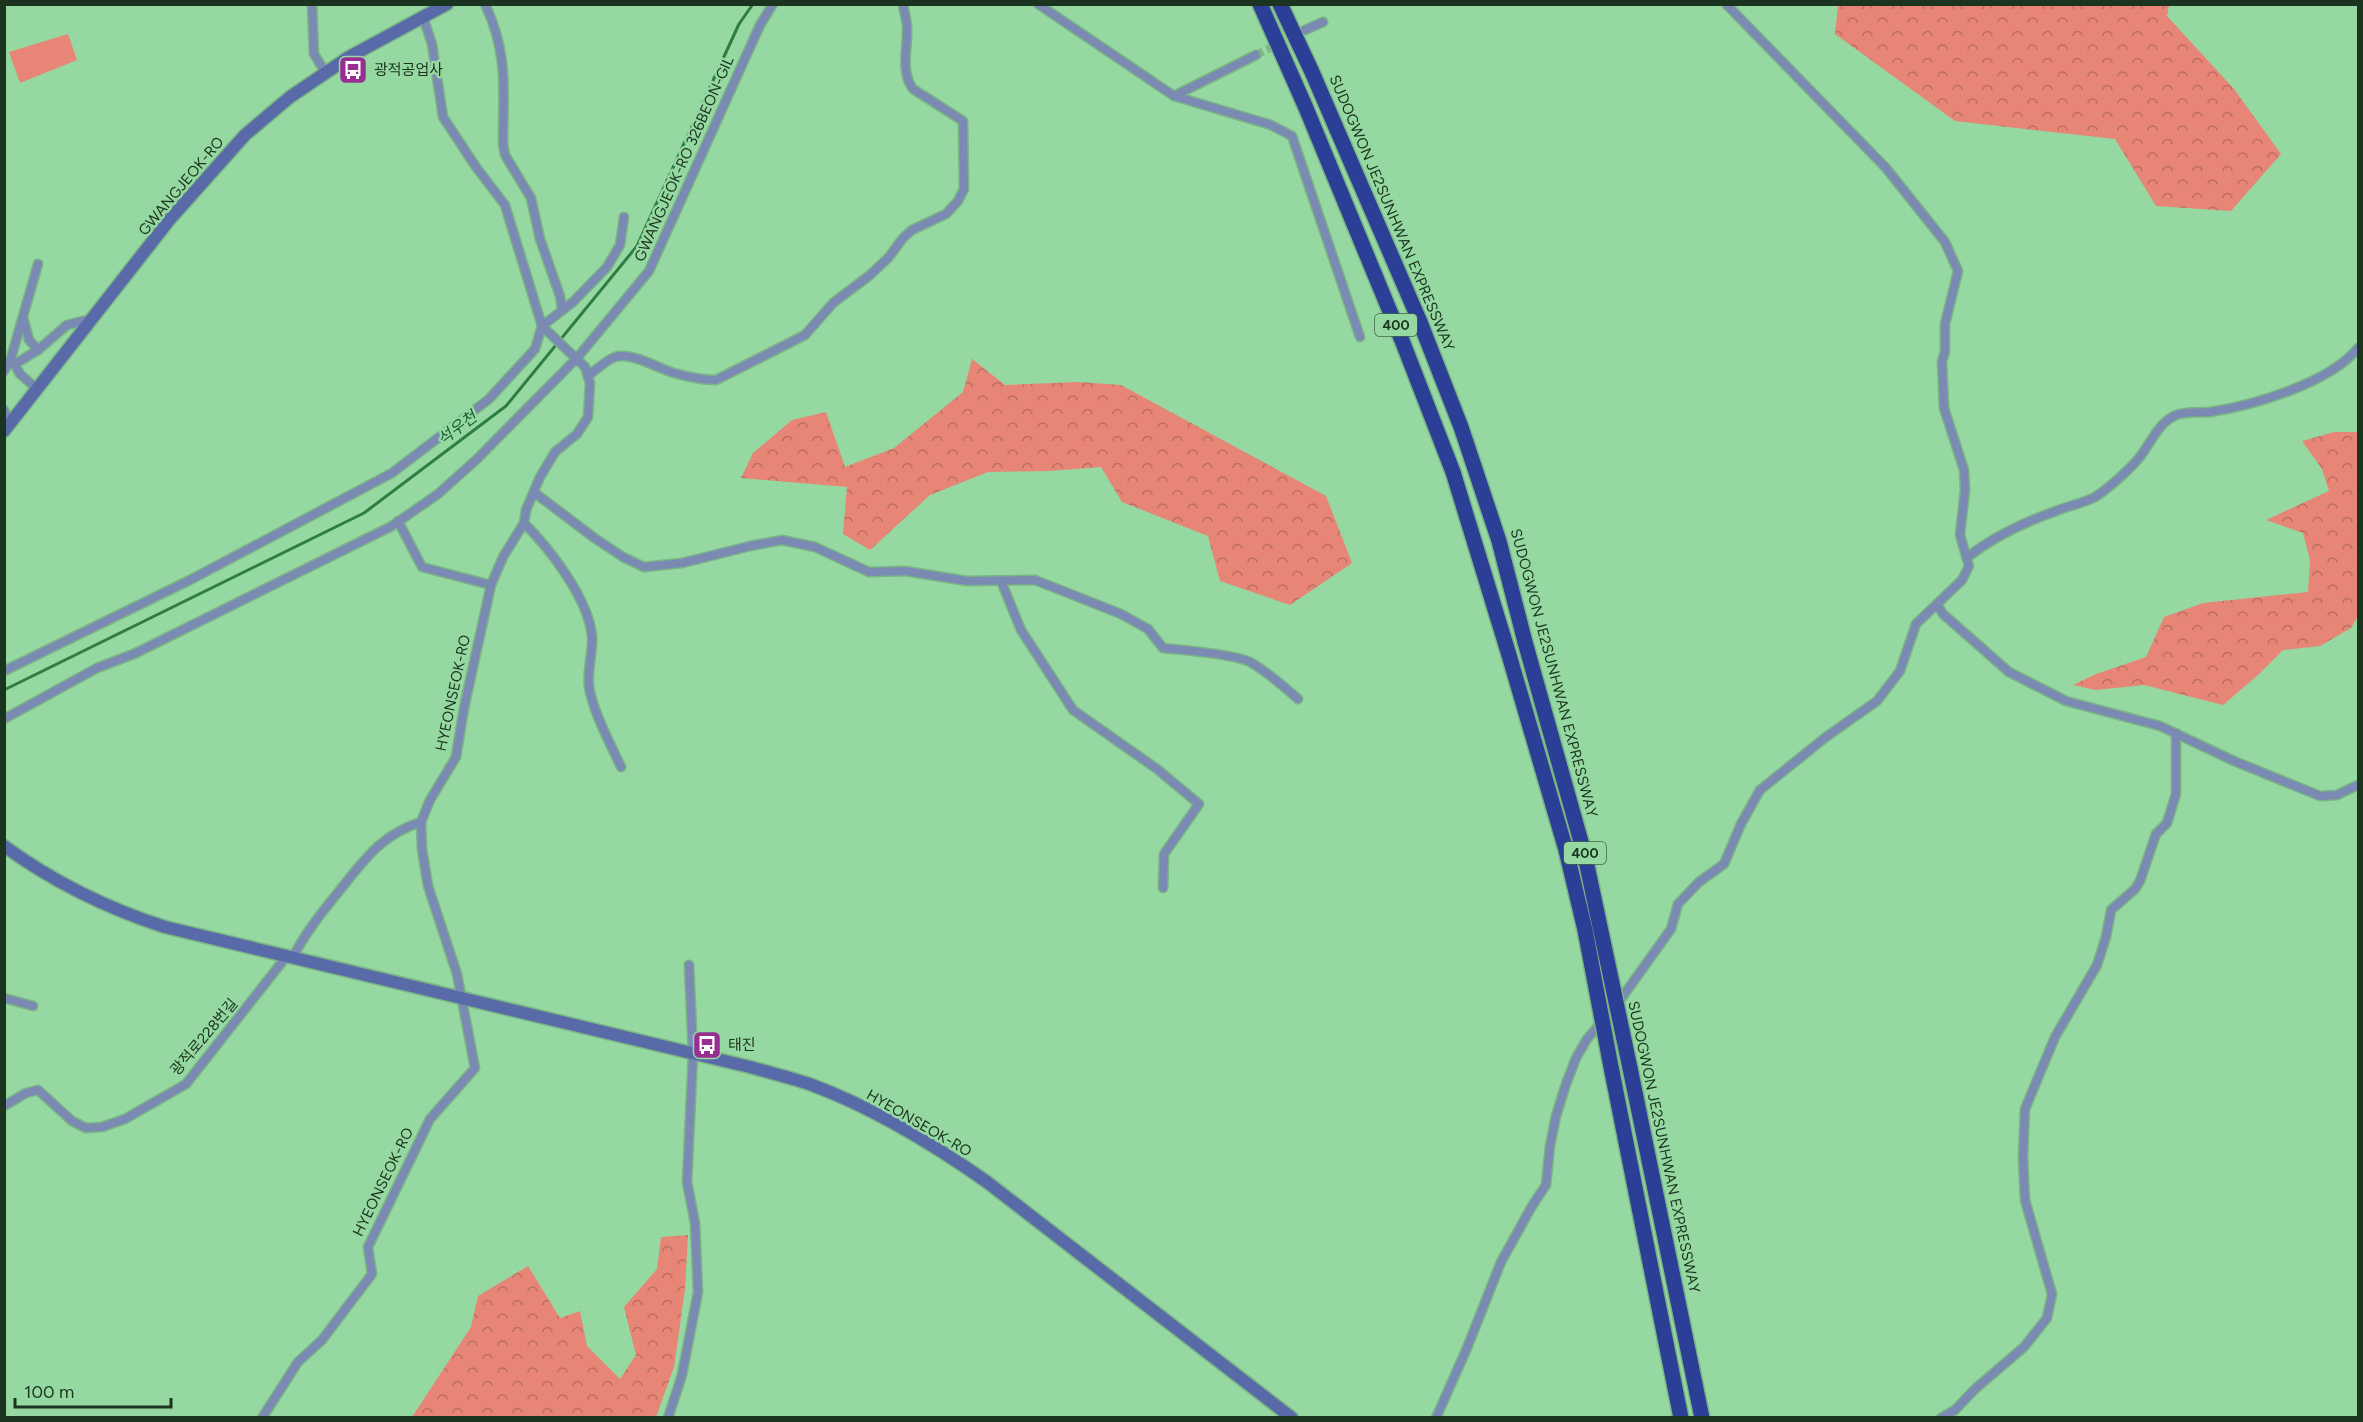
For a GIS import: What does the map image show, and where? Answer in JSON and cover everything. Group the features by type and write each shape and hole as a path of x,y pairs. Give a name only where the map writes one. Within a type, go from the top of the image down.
{"highway":[{"name":"400","path":"1260,4 1311,119 1453,472 1509,655 1566,850 1585,930 1681,1418"},
{"name":"SUDOGWON JE2SUNHWAN EXPRESSWAY","path":"1280,4 1371,206 1441,375 1500,541 1525,642 1585,856 1704,1418"},
{"path":"1646,1245 1674,1418"}],"street":[{"path":"312,4 314,54 325,72"},
{"name":"GWANGJEOK-RO","path":"7,428 170,219 245,135 266,116 325,72 447,4"},
{"path":"485,4 500,44 505,74 503,144 505,156 531,198 540,239 560,296 562,309"},
{"name":"GWANGJEOK-RO 326BEON-GIL","path":"4,719 98,668 136,653 398,521 438,494 477,459 577,358 649,271 759,25 773,4"},
{"path":"588,376 605,362 618,356 637,359 674,373 702,380 716,380 805,335 833,303 870,275 912,230 946,214 958,201 964,189 963,121 913,89 908,81 905,66 907,30 903,4"},
{"path":"1038,4 1174,96 1271,125 1292,136 1360,337"},
{"path":"1436,1418 1501,1262 1546,1185 1556,1116 1569,1075 1587,1039 1618,1003 1671,929 1678,904 1699,882 1724,864 1741,824 1760,790 1817,743 1876,701 1900,671 1916,624 1962,579 1970,566 1960,535 1965,490 1964,470 1944,408 1942,361 1945,352 1945,324 1958,271 1945,242 1886,168 1726,4"},
{"path":"426,15 443,117 476,167 506,205 545,329 585,367 590,383 588,417 578,434 555,452 540,477 526,510 524,523 556,559 589,618 592,638 588,685 621,767"},
{"path":"1305,30 1323,22"},
{"path":"1174,96 1256,55"},
{"name":"GWANGJEOK-RO 326BEON-GIL","path":"545,329 562,309 588,289 607,267 620,246 624,217"},
{"path":"37,389 20,374 13,361 38,264"},
{"path":"4,371 13,361 38,350 67,325 94,318"},
{"path":"23,321 29,340 38,350"},
{"path":"4,671 190,580 392,473 489,399 535,349 545,329"},
{"path":"1968,557 1984,544 2018,527 2095,497 2139,458 2161,425 2176,415 2211,412 2306,385 2330,372 2358,348"},
{"path":"4,410 7,428"},
{"path":"535,493 593,537 623,557 644,567 682,563 782,540 815,547 869,572 905,571 967,581 1035,580 1121,614 1148,629 1162,648 1248,660 1275,678 1298,699"},
{"path":"398,521 422,567 491,585"},
{"name":"HYEONSEOK-RO","path":"420,822 430,800 456,757 464,708 491,585 503,557 524,523"},
{"path":"1001,581 1021,630 1073,710 1157,769 1199,804 1164,854 1163,888"},
{"path":"1937,604 1944,614 2001,665 2027,682 2066,701 2160,726 2234,761 2320,796 2337,795 2358,785"},
{"path":"1941,1418 1955,1410 1975,1389 2024,1347 2047,1318 2052,1294 2025,1200 2022,1158 2025,1109 2055,1037 2097,965 2106,937 2111,910 2134,889 2140,880 2156,834 2167,823 2176,794 2176,733"},
{"path":"289,958 313,922 365,857 390,836 405,827 420,822 428,886 457,974 461,998"},
{"name":"HYEONSEOK-RO","path":"4,846 44,872 127,914 165,927 750,1067 812,1085 868,1110 942,1151 987,1182 1292,1418"},
{"name":"광적로228번길","path":"4,1106 26,1093 38,1090 72,1121 86,1128 102,1127 125,1119 186,1084 289,958"},
{"path":"668,1418 682,1375 698,1292 696,1223 687,1182 693,1054 689,965"},
{"path":"4,998 33,1006"},
{"name":"HYEONSEOK-RO","path":"262,1418 298,1362 322,1340 372,1274 368,1247 430,1119 475,1068 461,998"}],"green space":[{"path":"1838,5 2169,5 2167,16 2234,89 2281,154 2231,211 2156,206 2115,139 1955,121 1835,34"},
{"path":"68,34 77,60 20,83 9,52"},
{"path":"972,359 1005,385 1078,382 1121,385 1326,496 1352,563 1290,605 1220,581 1208,536 1122,502 1101,467 988,472 930,495 870,550 843,534 847,487 741,478 753,453 792,420 826,412 845,467 894,448 963,392"},
{"path":"2334,432 2358,432 2358,616 2351,628 2320,646 2283,650 2223,705 2144,685 2096,690 2073,685 2096,674 2146,657 2164,617 2203,603 2308,592 2310,560 2303,533 2266,520 2329,491 2322,469 2302,441"},
{"path":"688,1235 685,1289 674,1367 656,1417 412,1417 471,1327 478,1296 528,1266 560,1318 580,1311 587,1346 620,1379 636,1355 624,1307 657,1269 661,1237"}],"waterway":[{"name":"석우천","path":"4,690 364,513 506,406 637,246 739,24 753,4"}],"tunnel":[{"path":"1256,55 1298,34"}],"place":[{"name":"광적공업사","path":"353,70"},
{"name":"태진","path":"707,1045"}]}
